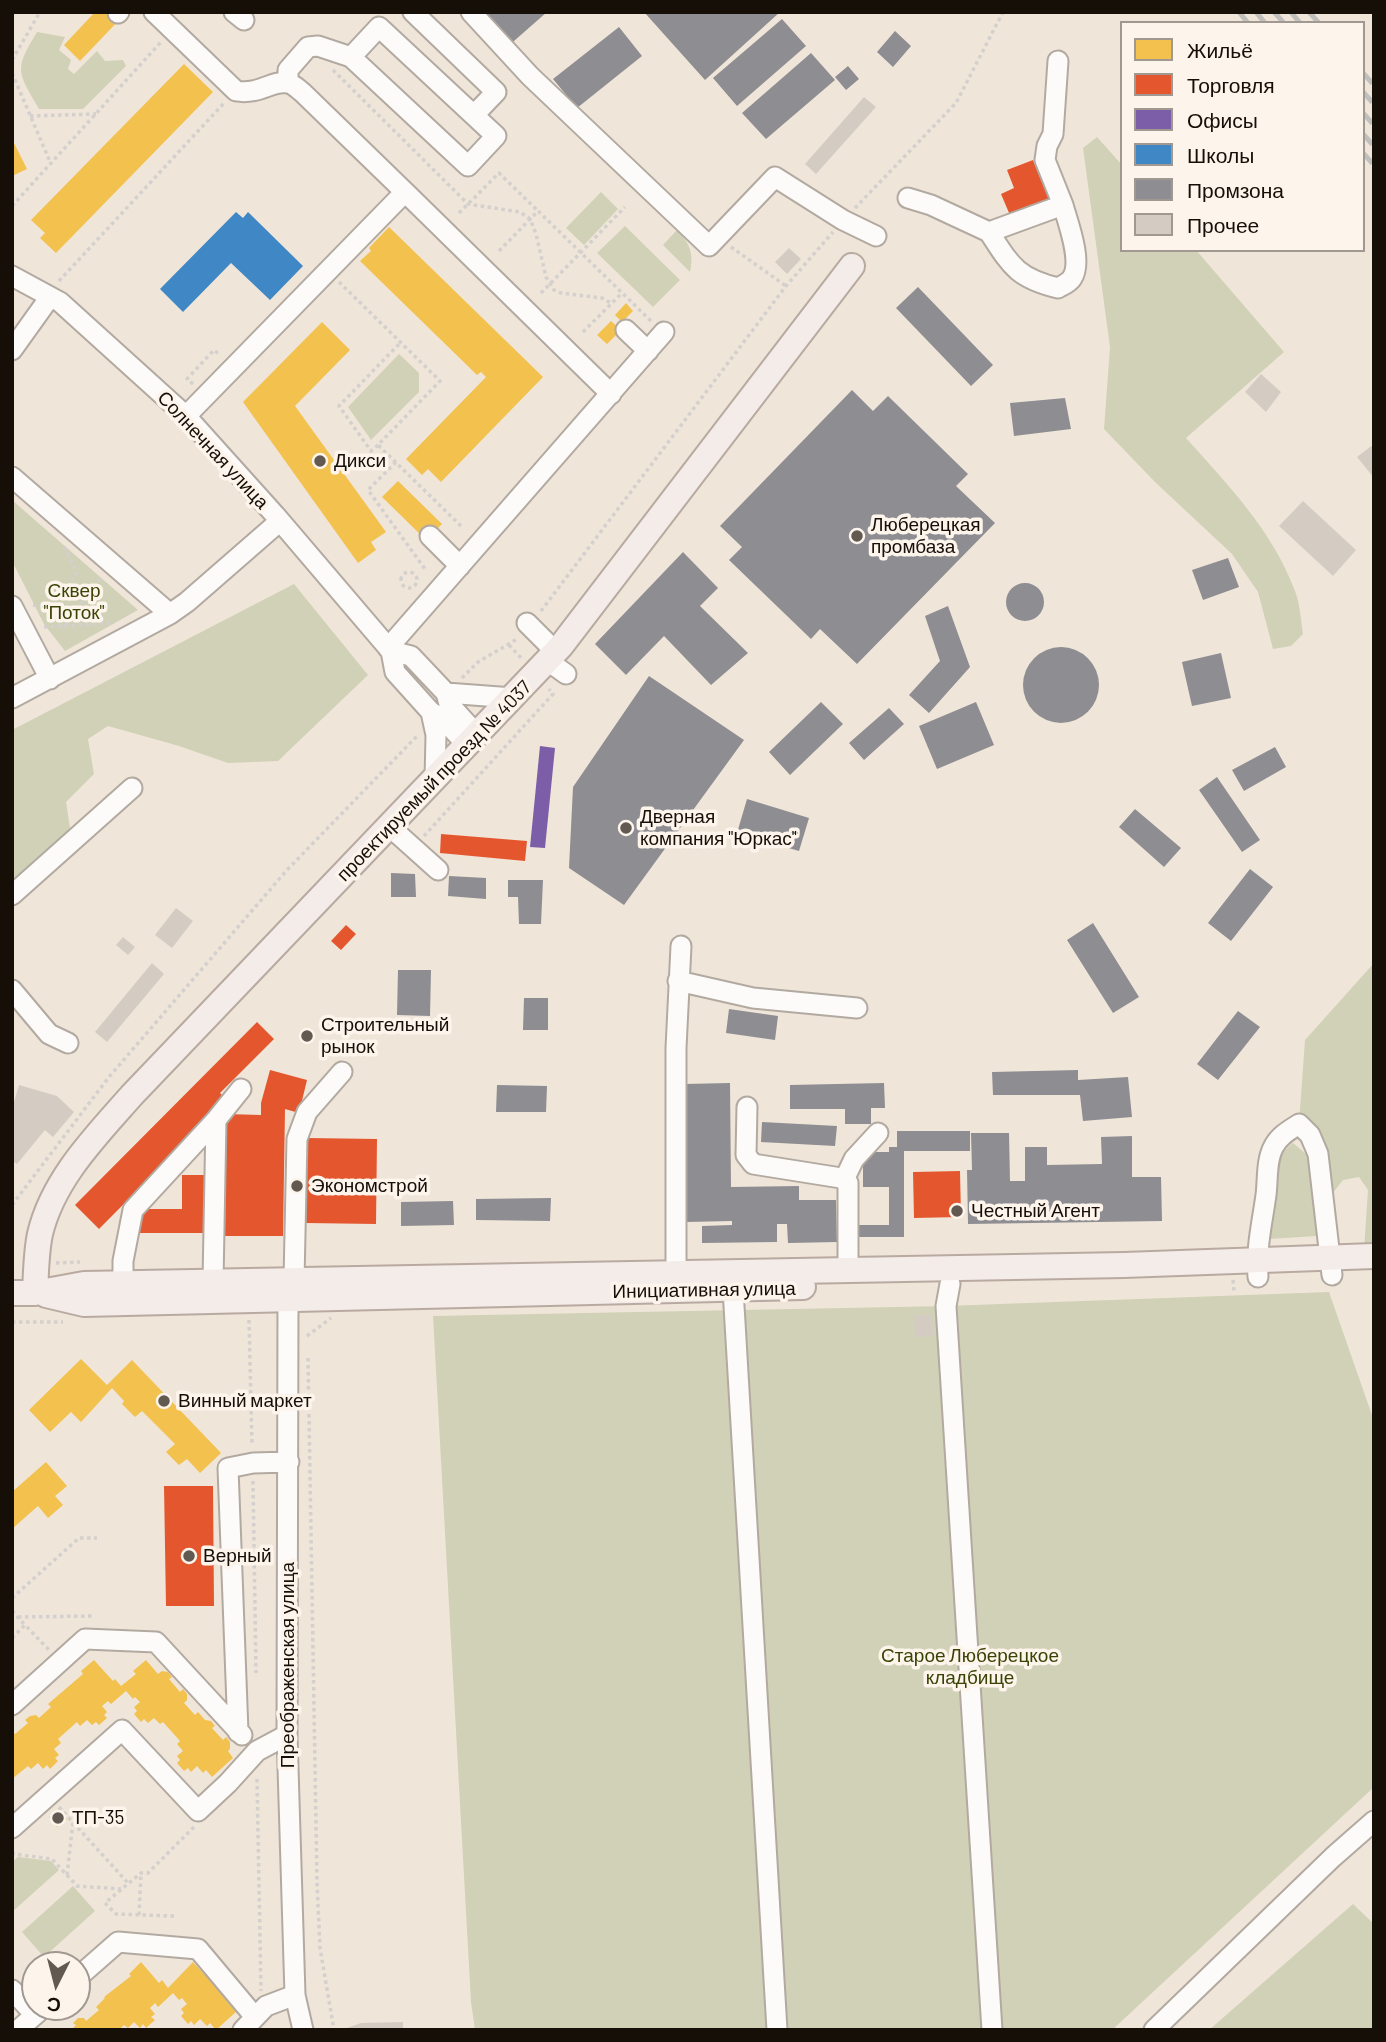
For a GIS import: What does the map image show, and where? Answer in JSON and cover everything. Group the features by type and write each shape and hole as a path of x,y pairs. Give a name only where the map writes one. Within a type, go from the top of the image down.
{"main road":[{"name":"проектируемый проезд № 4037","path":"24,1293 36,1264 47,1212 78,1158 132,1095 513,698 557,662 852,266"},
{"name":"Инициативная улица","path":"1332,1267 1374,1256"},
{"name":"Инициативная улица","path":"24,1293 84,1304 291,1289 676,1273 848,1269 1258,1270 1332,1267 1374,1272"},
{"name":"Инициативная улица","path":"24,1293 84,1284 212,1282 291,1289 733,1289 1125,1282 1258,1270"}],"street":[{"path":"154,12 236,91 250,93 288,82 302,92 611,394"},
{"path":"351,57 393,12"},
{"path":"413,12 496,92 474,115"},
{"path":"471,12 530,76 709,246 775,177 844,220 876,236"},
{"path":"288,82 288,70 308,47 318,46 351,57 468,166 496,136 379,27"},
{"path":"908,198 931,205 989,232 1013,269 1037,283 1058,288 1071,281 1076,268 1075,251 1063,205 1045,160 1047,146 1053,134 1058,61"},
{"path":"192,409 405,192"},
{"path":"989,232 1063,205"},
{"name":"Солнечная улица","path":"12,276 60,302 192,409 280,521 389,649"},
{"path":"12,350 48,296"},
{"path":"389,649 648,351 658,327"},
{"path":"626,330 648,351"},
{"path":"12,477 170,614"},
{"path":"12,698 170,614 280,521"},
{"path":"434,532 464,561"},
{"path":"12,606 50,679"},
{"path":"528,624 557,662"},
{"path":"389,649 411,656 451,688 513,698"},
{"path":"389,649 395,672 431,712 473,741"},
{"path":"451,688 449,704 473,741"},
{"path":"431,712 436,735 435,780"},
{"path":"12,895 132,788"},
{"path":"390,827 438,870"},
{"path":"676,1273 678,981 681,946"},
{"path":"678,981 753,998 857,1008"},
{"path":"12,990 49,1034 68,1043"},
{"name":"Преображенская улица","path":"303,2030 295,1995 287,1735 291,1289 297,1139 307,1112 342,1072"},
{"path":"122,1284 123,1261 133,1210 216,1120 241,1088"},
{"path":"747,1107 746,1155 752,1164 841,1178 848,1183 848,1269"},
{"path":"212,1282 216,1120"},
{"path":"1258,1270 1257,1244 1269,1160 1273,1146 1299,1124 1310,1135 1318,1154 1332,1267"},
{"path":"844,1180 854,1159 878,1133"},
{"path":"950,1284 946,1306 992,2030"},
{"path":"733,1289 777,2030"},
{"path":"238,1732 228,1468 253,1463 289,1462"},
{"path":"12,1705 85,1639 156,1642 257,1751"},
{"path":"12,1828 122,1730 198,1811 257,1751 287,1735"},
{"path":"1154,2030 1333,1857 1374,1821"},
{"path":"91,1966 118,1942 198,1949 255,2018 295,1995"}],"path":[{"path":"12,60 40,12"},
{"path":"451,688 478,662 521,637 528,624 786,286 844,220 956,103 1003,12"},
{"path":"12,206 165,38"},
{"path":"12,73 51,164"},
{"path":"48,296 236,91"},
{"path":"30,116 96,114"},
{"path":"459,213 499,173 658,327"},
{"path":"541,293 625,207"},
{"path":"499,251 538,211"},
{"path":"718,237 786,286"},
{"path":"341,284 401,342 440,381 371,451 339,405 401,342"},
{"path":"583,332 622,293"},
{"path":"192,409 193,396 197,390 187,379 214,350 223,359"},
{"path":"378,445 462,527"},
{"path":"396,461 368,490 425,569"},
{"path":"33,605 57,609 77,572 58,536"},
{"path":"413,572 417,578 416,586 411,589 402,585 403,574 413,572"},
{"path":"64,626 104,575"},
{"path":"44,627 117,623"},
{"path":"414,848 553,694"},
{"path":"12,1205 109,1077 287,870 418,734"},
{"path":"36,1264 86,1262"},
{"path":"307,1327 307,1336 335,1316"},
{"path":"249,1318 256,1683"},
{"path":"308,1350 317,1882 320,1948 334,2030"},
{"path":"12,1598 79,1538 97,1538"},
{"path":"12,1611 60,1662"},
{"path":"18,1617 95,1616"},
{"path":"12,1638 25,1625"},
{"path":"255,2018 260,1990 257,1751"},
{"path":"49,1795 128,1883"},
{"path":"174,1916 116,1914 105,1903 141,1873 148,1873 200,1821"},
{"path":"67,1875 73,1822"},
{"path":"12,1852 52,1859 77,1886 121,1889"},
{"path":"139,1915 141,1873"}],"green space":[{"path":"37,32 65,37 59,50 71,60 68,69 74,74 97,51 105,61 123,60 126,66 83,109 39,109 26,86 21,70 25,55"},
{"path":"1097,137 1120,163 1120,252 1198,252 1284,352 1186,438 1248,510 1275,548 1286,569 1297,596 1303,634 1291,646 1273,649 1258,592 1232,554 1155,482 1104,429 1110,347 1083,148"},
{"path":"601,192 618,209 584,245 566,228"},
{"path":"625,226 680,280 653,307 597,253"},
{"path":"677,230 690,249 690,272 663,245"},
{"path":"399,354 419,373 419,392 371,440 348,407"},
{"name":"Сквер \"Поток\"","path":"12,500 138,610 65,651 44,624 12,561"},
{"path":"294,584 368,675 278,761 228,763 108,726 88,739 94,774 66,802 71,834 12,880 12,730"},
{"path":"1374,963 1374,1249 1364,1250 1368,1190 1359,1177 1343,1180 1332,1194 1299,1124 1305,1040"},
{"path":"1293,1143 1312,1159 1317,1236 1269,1239 1278,1156"},
{"name":"Старое Люберецкое кладбище","path":"1329,1292 1374,1421 1374,1787 1112,2030 475,2030 471,2002 433,1316 946,1306"},
{"path":"18,1857 51,1861 59,1870 12,1912 12,1862"},
{"path":"73,1886 95,1911 51,1951 39,1951 22,1932"},
{"path":"1353,1904 1374,1924 1374,2030 1209,2030"}],"building: Жильё":[{"path":"95,12 118,12 122,17 80,61 64,45"},
{"path":"184,64 213,92 56,253 40,238 45,233 31,220"},
{"path":"12,139 27,169 12,176"},
{"path":"389,227 543,377 441,482 428,469 422,475 406,459 486,377 481,372 477,375 360,261"},
{"path":"626,303 633,311 622,322 615,315"},
{"path":"611,321 621,330 607,344 597,335"},
{"path":"322,322 350,350 295,406 386,532 371,542 376,550 358,563 243,402"},
{"path":"398,481 442,524 426,540 382,497"},
{"path":"81,1359 107,1385 132,1360 221,1453 200,1473 187,1459 179,1465 166,1452 175,1444 142,1411 135,1417 122,1404 124,1401 112,1388 81,1422 71,1412 50,1432 29,1410"},
{"path":"46,1462 67,1486 55,1496 63,1505 48,1518 38,1506 12,1529 12,1492"},
{"path":"94,1660 121,1686 136,1674 133,1671 146,1660 158,1674 162,1671 168,1672 172,1677 169,1679 180,1692 183,1689 187,1694 184,1703 195,1715 198,1712 205,1720 211,1721 215,1726 212,1728 223,1740 226,1737 230,1742 228,1751 233,1758 212,1777 197,1766 191,1772 188,1768 184,1771 177,1763 180,1760 177,1756 183,1751 177,1744 180,1741 163,1722 160,1724 154,1718 148,1723 144,1719 141,1722 134,1714 137,1711 134,1707 140,1702 126,1691 111,1704 108,1701 102,1706 107,1712 104,1715 107,1718 99,1725 96,1722 92,1725 87,1720 80,1726 77,1722 58,1739 61,1743 54,1749 59,1755 55,1758 58,1761 50,1769 47,1765 43,1769 38,1763 31,1769 28,1766 12,1779 12,1731 15,1734 28,1723 25,1720 30,1716 36,1715 39,1718 51,1707 48,1704 83,1674 81,1671"},
{"name":"ТП-35","path":"59,1809 67,1819 57,1827 49,1817"},
{"path":"141,1962 159,1983 162,1980 168,1988 193,1962 205,1975 208,1972 234,2002 232,2004 237,2011 216,2030 210,2023 207,2026 200,2019 194,2025 191,2021 188,2024 181,2016 184,2013 181,2009 187,2004 173,1993 158,2007 155,2003 150,2008 155,2014 151,2017 155,2020 146,2028 143,2024 140,2028 134,2022 128,2028 124,2025 119,2030 71,2030 76,2025 73,2023 75,2021 91,2021 91,2017 99,2010 96,2007 104,1997 131,1976 129,1974"}],"building: Торговля":[{"path":"1033,160 1051,204 1012,220 1001,194 1014,188 1007,170"},
{"path":"441,834 527,841 525,861 440,853"},
{"path":"346,925 356,934 341,950 331,941"},
{"path":"257,1022 274,1039 220,1093 227,1100 99,1229 75,1205"},
{"path":"270,1070 307,1080 299,1113 285,1109 283,1236 225,1236 226,1114 261,1115 261,1103"},
{"path":"307,1138 377,1139 376,1224 306,1223"},
{"path":"960,1171 961,1217 914,1218 913,1172"},
{"path":"182,1175 204,1175 204,1233 139,1233 139,1209 182,1209"},
{"name":"Верный","path":"164,1486 213,1486 214,1606 166,1606"}],"building: Офисы":[{"path":"540,746 555,748 545,848 530,847"}],"building: Школы":[{"path":"236,212 243,218 248,212 303,266 270,300 231,263 183,312 160,289"}],"building: Промзона":[{"path":"475,12 547,12 506,48"},
{"path":"644,12 780,12 705,80"},
{"path":"782,19 806,46 737,106 713,78"},
{"path":"619,27 642,56 577,108 553,79"},
{"path":"895,31 911,46 893,67 877,52"},
{"path":"811,53 835,80 766,139 742,113"},
{"path":"848,66 859,79 846,90 835,77"},
{"path":"918,287 993,365 971,386 896,308"},
{"name":"Люберецкая промбаза","path":"852,390 873,411 888,396 968,474 956,486 995,523 857,664 820,629 811,639 729,560 742,547 720,526"},
{"path":"1065,398 1071,429 1014,436 1010,403"},
{"path":"683,552 718,588 700,606 748,653 711,685 664,636 626,675 595,644"},
{"path":"1228,558 1239,587 1203,600 1192,570"},
{"path":"1025,583 1039,588 1044,602 1039,616 1025,621 1011,616 1006,602 1011,588"},
{"path":"948,606 970,667 929,713 909,695 940,661 925,616"},
{"path":"1061,647 1075,650 1088,658 1096,671 1099,685 1096,699 1088,712 1075,720 1061,723 1047,720 1034,712 1026,699 1023,685 1026,671 1034,658 1047,650"},
{"path":"1221,653 1231,698 1192,706 1182,662"},
{"name":"Дверная компания \"Юркас\"","path":"649,676 744,740 624,905 569,868 573,787"},
{"path":"821,702 843,724 790,775 769,752"},
{"path":"976,702 994,745 937,769 919,726"},
{"path":"889,708 904,724 864,760 849,743"},
{"path":"1275,747 1286,767 1244,791 1232,770"},
{"path":"1217,777 1260,840 1242,852 1199,790"},
{"path":"747,799 809,818 799,851 737,833"},
{"path":"1135,809 1181,848 1164,867 1119,827"},
{"path":"1250,869 1273,887 1231,941 1208,923"},
{"path":"391,873 415,874 416,897 391,897"},
{"path":"449,876 486,878 486,899 448,896"},
{"path":"508,880 543,880 541,924 519,924 518,897 508,897"},
{"path":"1093,923 1139,997 1113,1013 1067,940"},
{"path":"398,970 431,970 430,1016 397,1015"},
{"path":"524,998 548,998 548,1030 523,1030"},
{"path":"729,1009 778,1016 775,1040 726,1033"},
{"path":"1238,1011 1260,1027 1218,1080 1197,1064"},
{"path":"1078,1070 1078,1080 1128,1077 1132,1117 1083,1121 1080,1095 993,1095 992,1072"},
{"path":"730,1083 731,1187 799,1186 799,1200 836,1200 837,1242 788,1243 787,1224 777,1224 777,1242 702,1243 702,1226 732,1225 732,1221 686,1222 684,1084"},
{"path":"884,1083 885,1108 871,1108 871,1124 845,1124 845,1109 790,1109 790,1085"},
{"path":"497,1085 547,1086 546,1112 496,1112"},
{"path":"762,1122 837,1126 835,1146 761,1142"},
{"path":"897,1131 970,1131 970,1151 904,1151 904,1237 855,1237 855,1225 889,1225 889,1187 863,1187 863,1152 889,1152 889,1147 897,1147"},
{"path":"971,1133 1009,1133 1010,1181 1025,1181 1025,1147 1047,1147 1047,1165 1102,1164 1101,1137 1132,1136 1132,1177 1161,1177 1162,1221 968,1224 967,1170 972,1170"},
{"path":"551,1198 550,1221 476,1220 476,1199"},
{"path":"453,1201 454,1225 401,1226 401,1202"}],"building: Прочее":[{"path":"864,97 876,107 816,174 805,164"},
{"path":"789,248 801,259 787,274 775,262"},
{"path":"1261,374 1281,392 1266,412 1245,392"},
{"path":"1374,444 1374,478 1357,457"},
{"path":"1303,501 1356,550 1333,576 1279,526"},
{"path":"176,908 193,921 172,948 155,935"},
{"path":"123,937 135,947 128,955 116,945"},
{"path":"152,963 164,974 107,1042 95,1032"},
{"path":"19,1085 57,1096 74,1112 53,1137 45,1130 17,1164 12,1161 12,1109"},
{"path":"932,1314 933,1336 915,1337 914,1316"},
{"path":"403,2022 403,2030 344,2029 361,2023"}],"railway":[{"path":"1239,12 1246,21"},
{"path":"1256,12 1263,21"},
{"path":"1274,12 1282,21"},
{"path":"1291,12 1298,21"},
{"path":"1309,12 1317,21"},
{"path":"1365,75 1374,85"},
{"path":"1365,94 1374,104"},
{"path":"1365,115 1374,125"},
{"path":"1365,136 1374,146"},
{"path":"1365,155 1374,165"}],"place":[{"name":"Дикси","path":"320,461"},
{"name":"Люберецкая промбаза","path":"857,536"},
{"name":"Дверная компания \"Юркас\"","path":"626,828"},
{"name":"Строительный рынок","path":"307,1036"},
{"name":"Экономстрой","path":"297,1186"},
{"name":"Честный Агент","path":"957,1211"},
{"name":"Винный маркет","path":"164,1401"},
{"name":"Верный","path":"189,1556"},
{"name":"ТП-35","path":"58,1818"}]}
